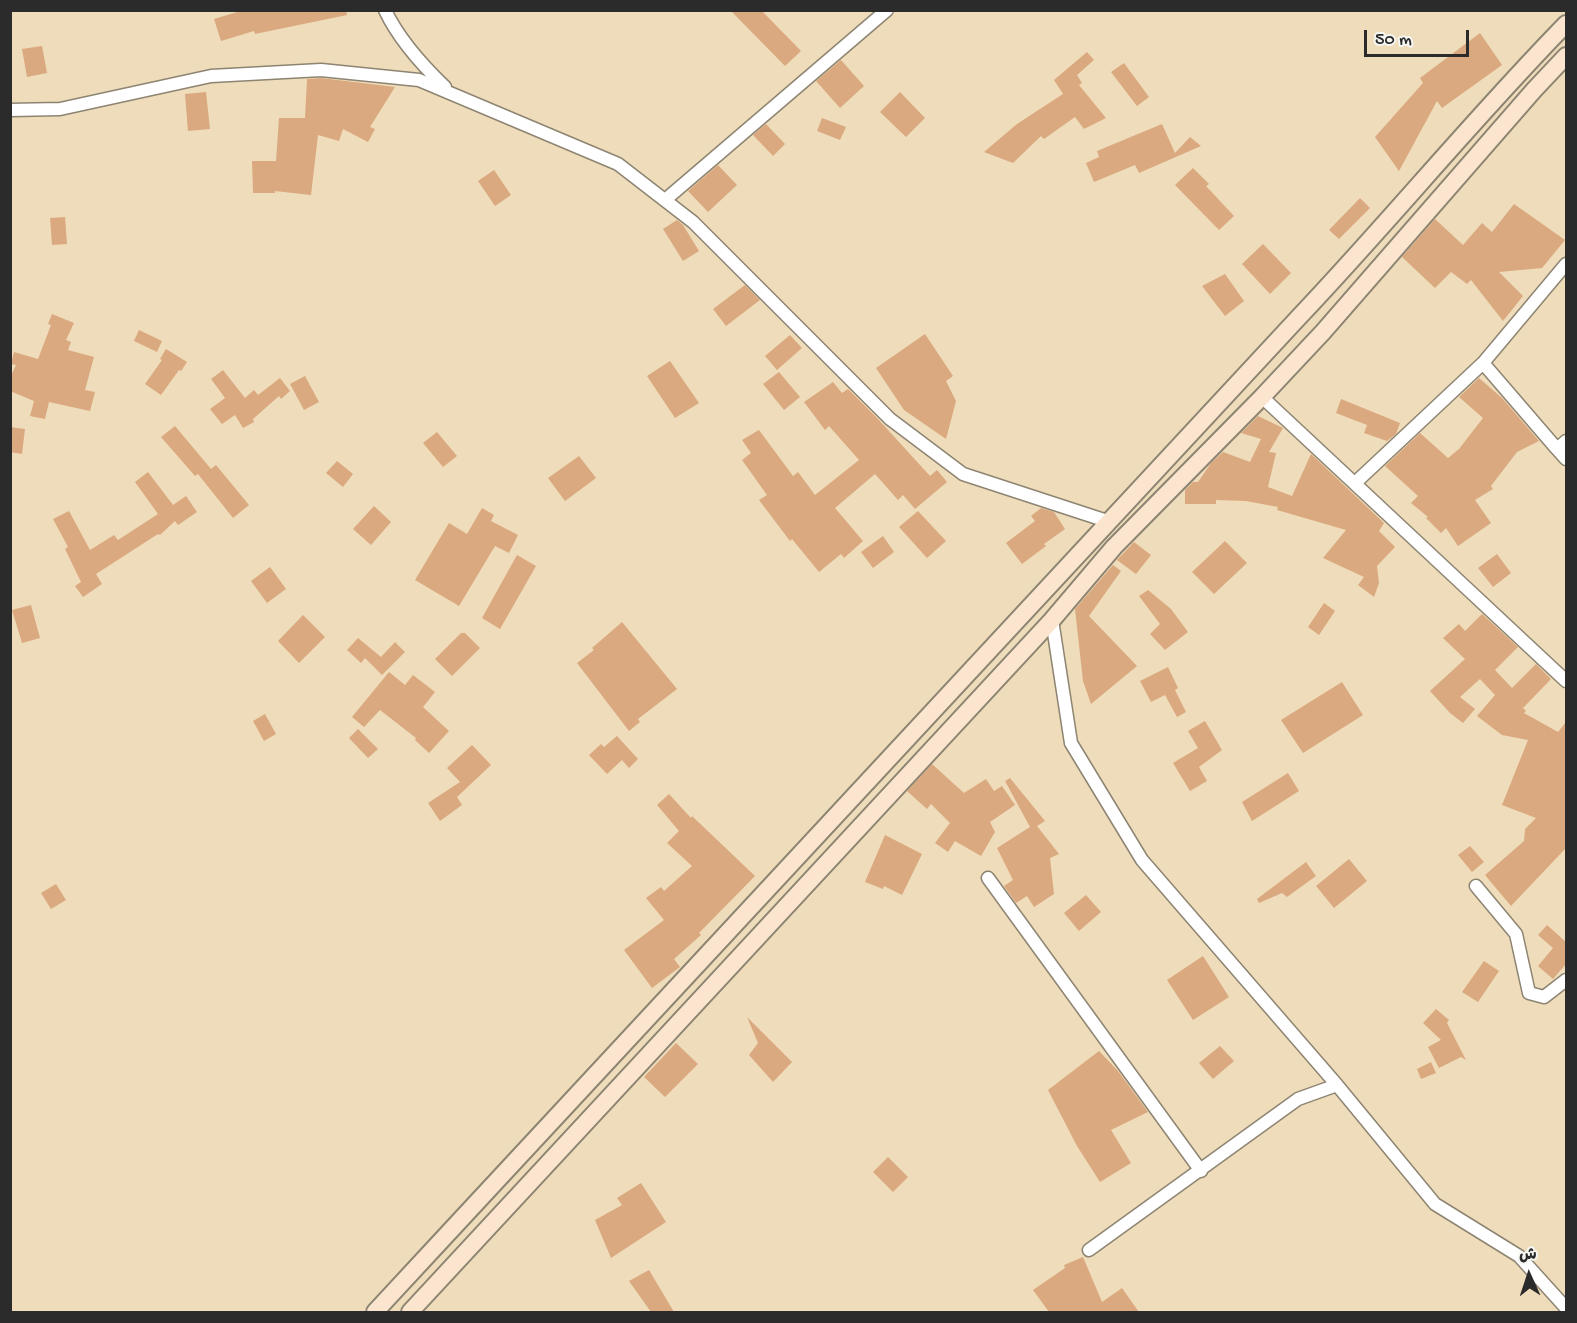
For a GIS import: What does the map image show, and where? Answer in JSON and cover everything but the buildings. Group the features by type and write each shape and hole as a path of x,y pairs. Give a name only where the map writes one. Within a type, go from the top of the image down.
{"main road":[{"path":"375,1312 1107,521 1304,312 1516,76 1566,24"},
{"path":"410,1312 1052,620 1114,547 1323,332 1566,56"},
{"path":"1516,76 1534,90"},
{"path":"1304,312 1323,332"},
{"path":"1002,635 1023,651"}],"street":[{"path":"385,10 391,23 420,63 450,93"},
{"path":"665,200 887,10"},
{"path":"10,111 60,108 211,76 321,70 420,80 618,164 693,222 890,419 963,474 1107,521"},
{"path":"1355,483 1483,363 1566,264"},
{"path":"1483,363 1562,445 1566,459"},
{"path":"1262,397 1566,681"},
{"path":"1052,620 1071,743 1142,860 1337,1085 1435,1204 1519,1256 1566,1308"},
{"path":"988,878 1201,1171"},
{"path":"1476,886 1516,934 1529,993 1544,997 1566,980"},
{"path":"1089,1250 1298,1099 1337,1085"}]}
